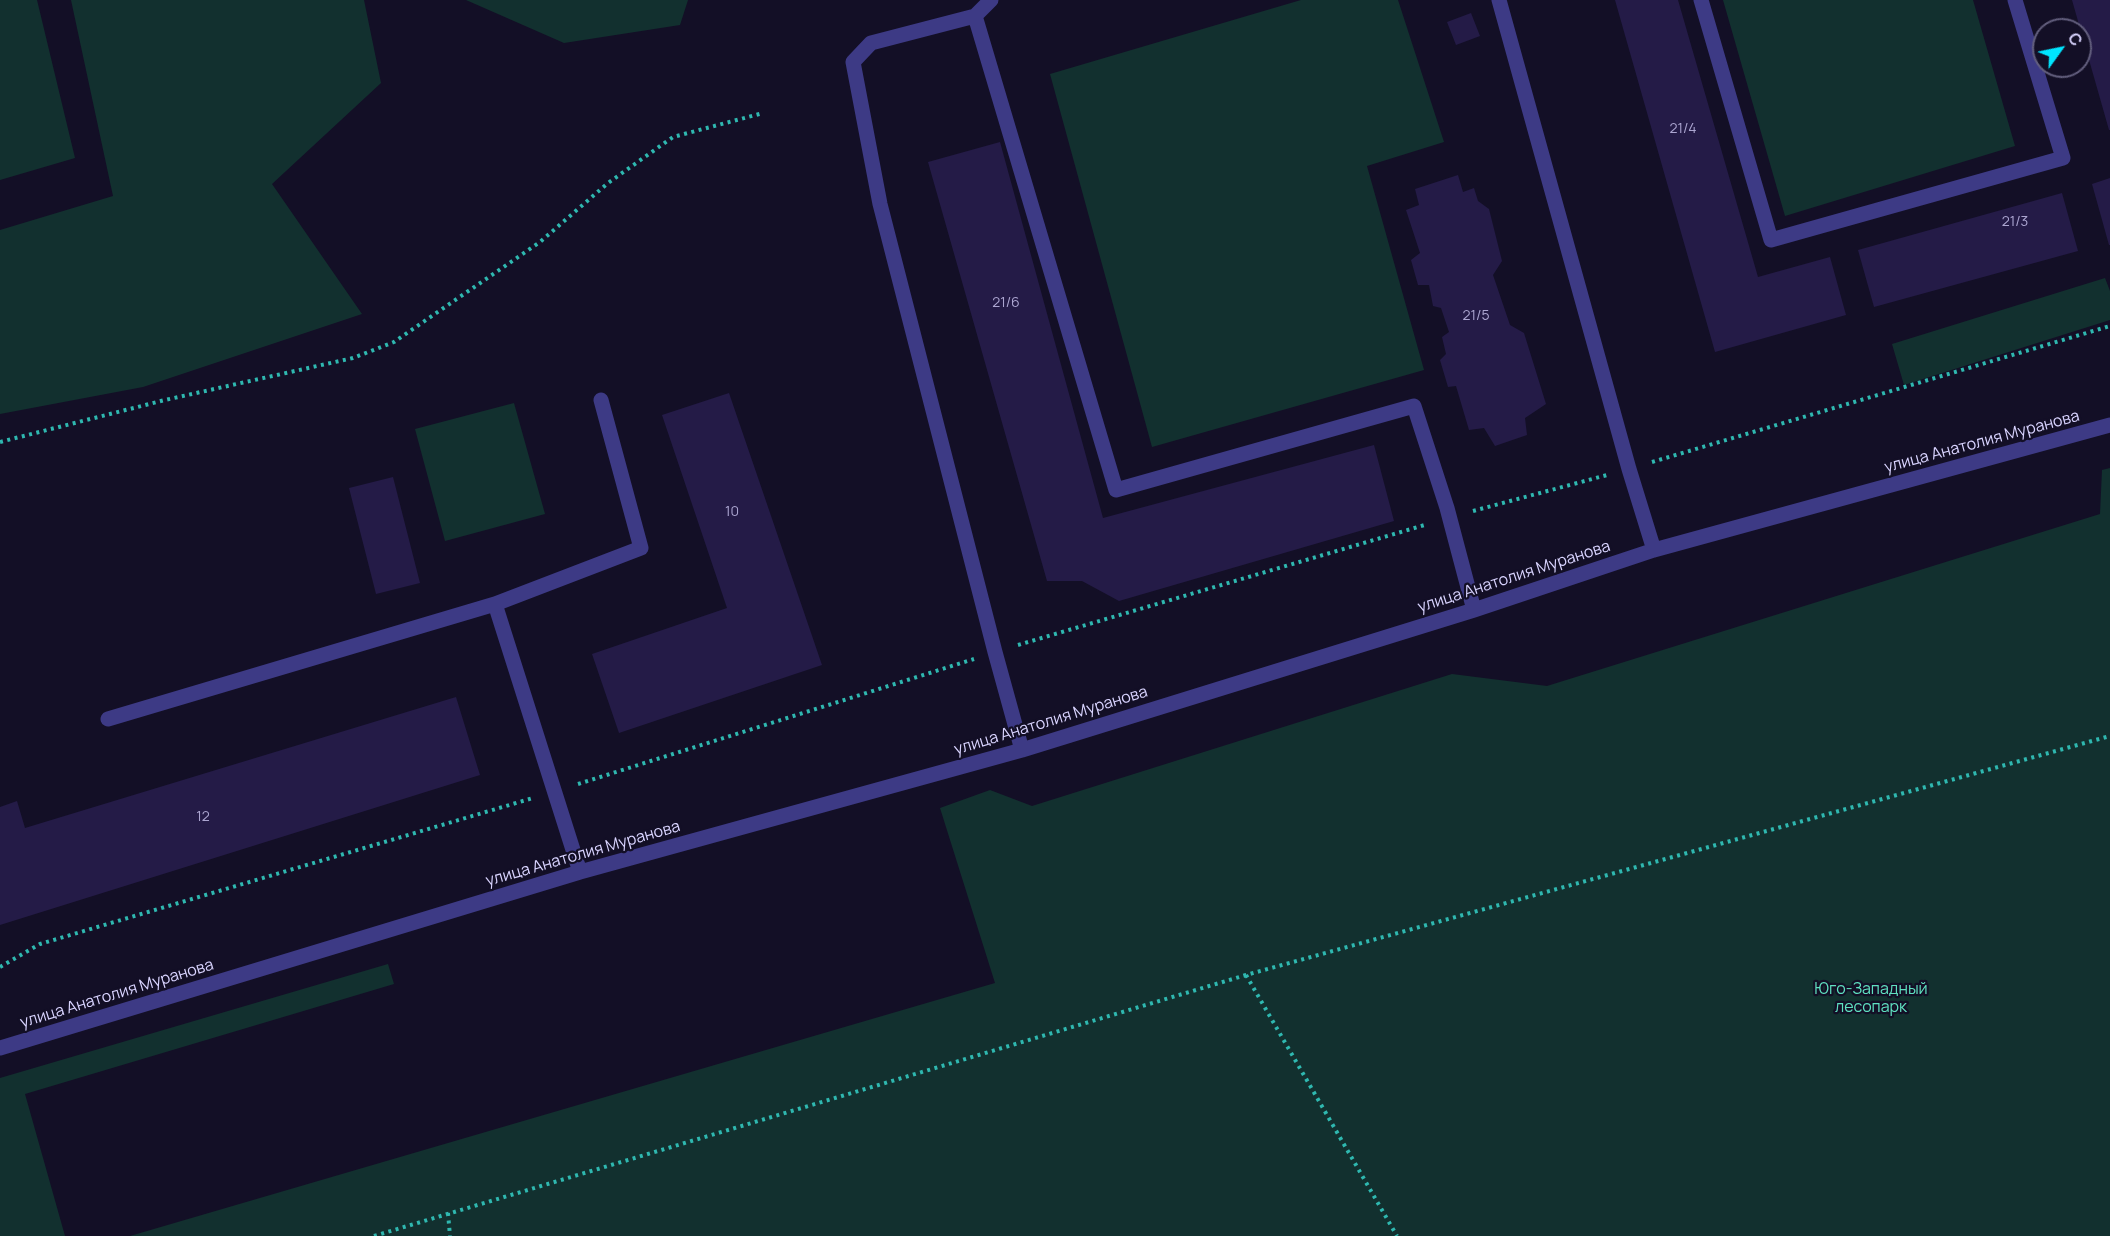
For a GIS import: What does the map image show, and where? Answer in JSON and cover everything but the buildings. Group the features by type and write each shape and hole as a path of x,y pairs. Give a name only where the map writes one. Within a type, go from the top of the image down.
{"street":[{"path":"991,0 975,16 871,43 853,62 880,204 994,652 1022,750"},
{"path":"1499,0 1629,469 1654,550"},
{"path":"1701,0 1771,240 2063,158 2015,0"},
{"path":"975,16 1116,490 1413,406 1449,517 1474,610"},
{"path":"108,718 495,604 641,548 602,400"},
{"name":"улица Анатолия Муранова","path":"0,1048 580,872 1022,750 1474,610 1654,550 2110,425"},
{"path":"495,604 580,872"}],"path":[{"path":"0,442 165,400 353,358 394,342 540,242 608,183 673,137 763,113"},
{"path":"0,967 40,944 553,792 994,652 1449,517 1629,469 2110,326"},
{"path":"374,1236 1246,975 2110,736"},
{"path":"1246,975 1397,1236"},
{"path":"448,1213 450,1236"}],"green space":[{"path":"0,0 37,0 75,158 0,180"},
{"path":"71,0 364,0 381,83 272,184 362,314 143,387 0,414 0,230 113,196"},
{"path":"466,0 688,0 680,25 564,43"},
{"path":"1301,0 1398,0 1444,142 1367,166 1424,370 1152,447 1050,74"},
{"path":"1723,0 1973,0 2015,146 1785,216"},
{"path":"2105,278 2110,291 2110,320 1904,385 1892,344"},
{"path":"514,403 545,514 445,541 415,429"},
{"name":"Юго-Западный лесопарк","path":"2110,468 2110,1236 130,1236 995,983 940,808 990,790 1032,806 1452,674 1547,686 2100,514 2102,470"},
{"path":"388,964 394,984 25,1094 65,1236 0,1236 0,1078"}]}
